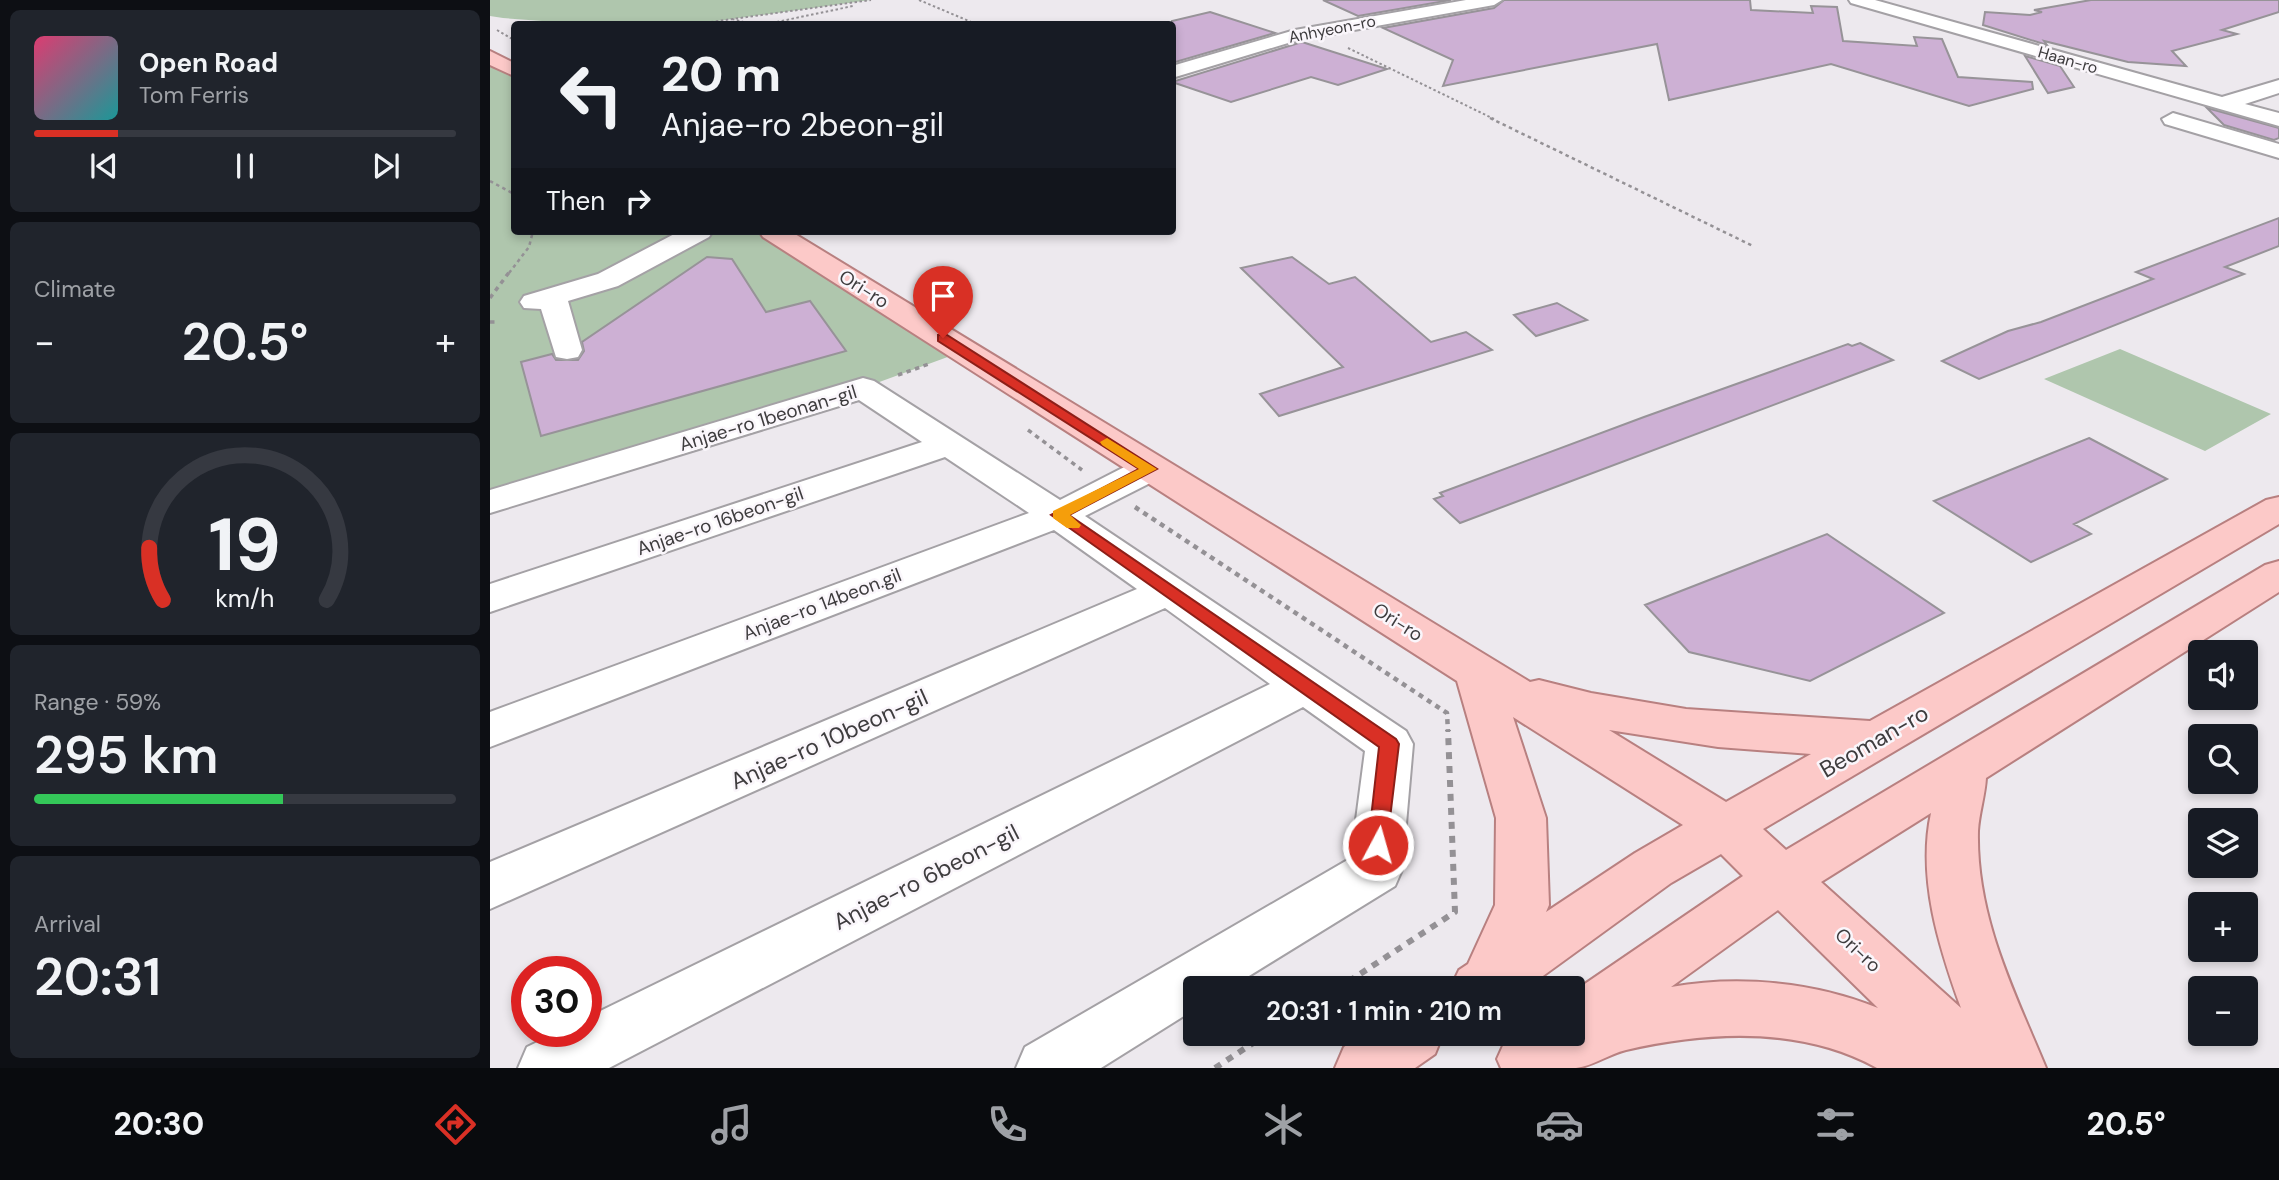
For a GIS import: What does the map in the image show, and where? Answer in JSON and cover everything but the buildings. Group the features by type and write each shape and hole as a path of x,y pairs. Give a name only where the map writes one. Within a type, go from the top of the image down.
{"main road":[{"path":"490,57 511,69"},
{"name":"Ori-ro","path":"778,235 1726,827 1983,1068"},
{"name":"Beoman-ro","path":"1498,976 1653,868 2279,508"},
{"path":"1585,1017 1729,912 2279,574"},
{"path":"1476,670 1560,704 1662,724 1769,736 1876,739"},
{"path":"1476,670 1521,818 1522,905 1489,976"},
{"path":"1962,768 1953,830 1955,889 1970,957 2016,1068"},
{"path":"1535,1054 1623,1023 1695,1010 1768,1008 1867,1031 1936,1068"},
{"path":"1365,1068 1397,1046"}],"street":[{"name":"Haan-ro","path":"1857,0 2279,120"},
{"name":"Anhyeon-ro","path":"1176,71 1313,32 1486,1"},
{"path":"2222,104 2277,89"},
{"path":"2173,119 2279,151"},
{"path":"659,235 613,257 534,302 608,280 692,235"},
{"path":"552,297 567,350"},
{"name":"Anjae-ro 1beonan-gil","path":"490,502 863,388 1058,515 1389,744 1376,870 1046,1068"},
{"name":"Anjae-ro 16beon-gil","path":"490,598 949,444"},
{"name":"Anjae-ro 14beon.gil","path":"490,730 1058,515 1149,469"},
{"name":"Anjae-ro 10beon-gil","path":"490,886 1168,591"},
{"name":"Anjae-ro 6beon-gil","path":"548,1068 1305,686"}],"path":[{"path":"713,21 871,0"},
{"path":"919,0 968,21"},
{"path":"781,21 861,4 860,2"},
{"path":"730,18 740,21"},
{"path":"496,30 511,38"},
{"path":"1313,32 1753,246"},
{"path":"490,181 511,192"},
{"path":"490,298 529,247 532,235"},
{"path":"490,322 496,322"},
{"path":"1358,976 1455,912"},
{"path":"1215,1068 1249,1046"}],"green space":[{"path":"490,0 870,0 718,21 543,21 490,16"},
{"path":"490,57 511,68 511,235 776,235 964,351 863,388 490,502"},
{"path":"2120,349 2271,414 2205,451 2044,379"}],"slow traffic":[{"path":"1073,525 1058,515 1149,469 1107,442"}],"route":[{"path":"943,338 1149,469 1058,515 1389,744 1378,845"}]}
